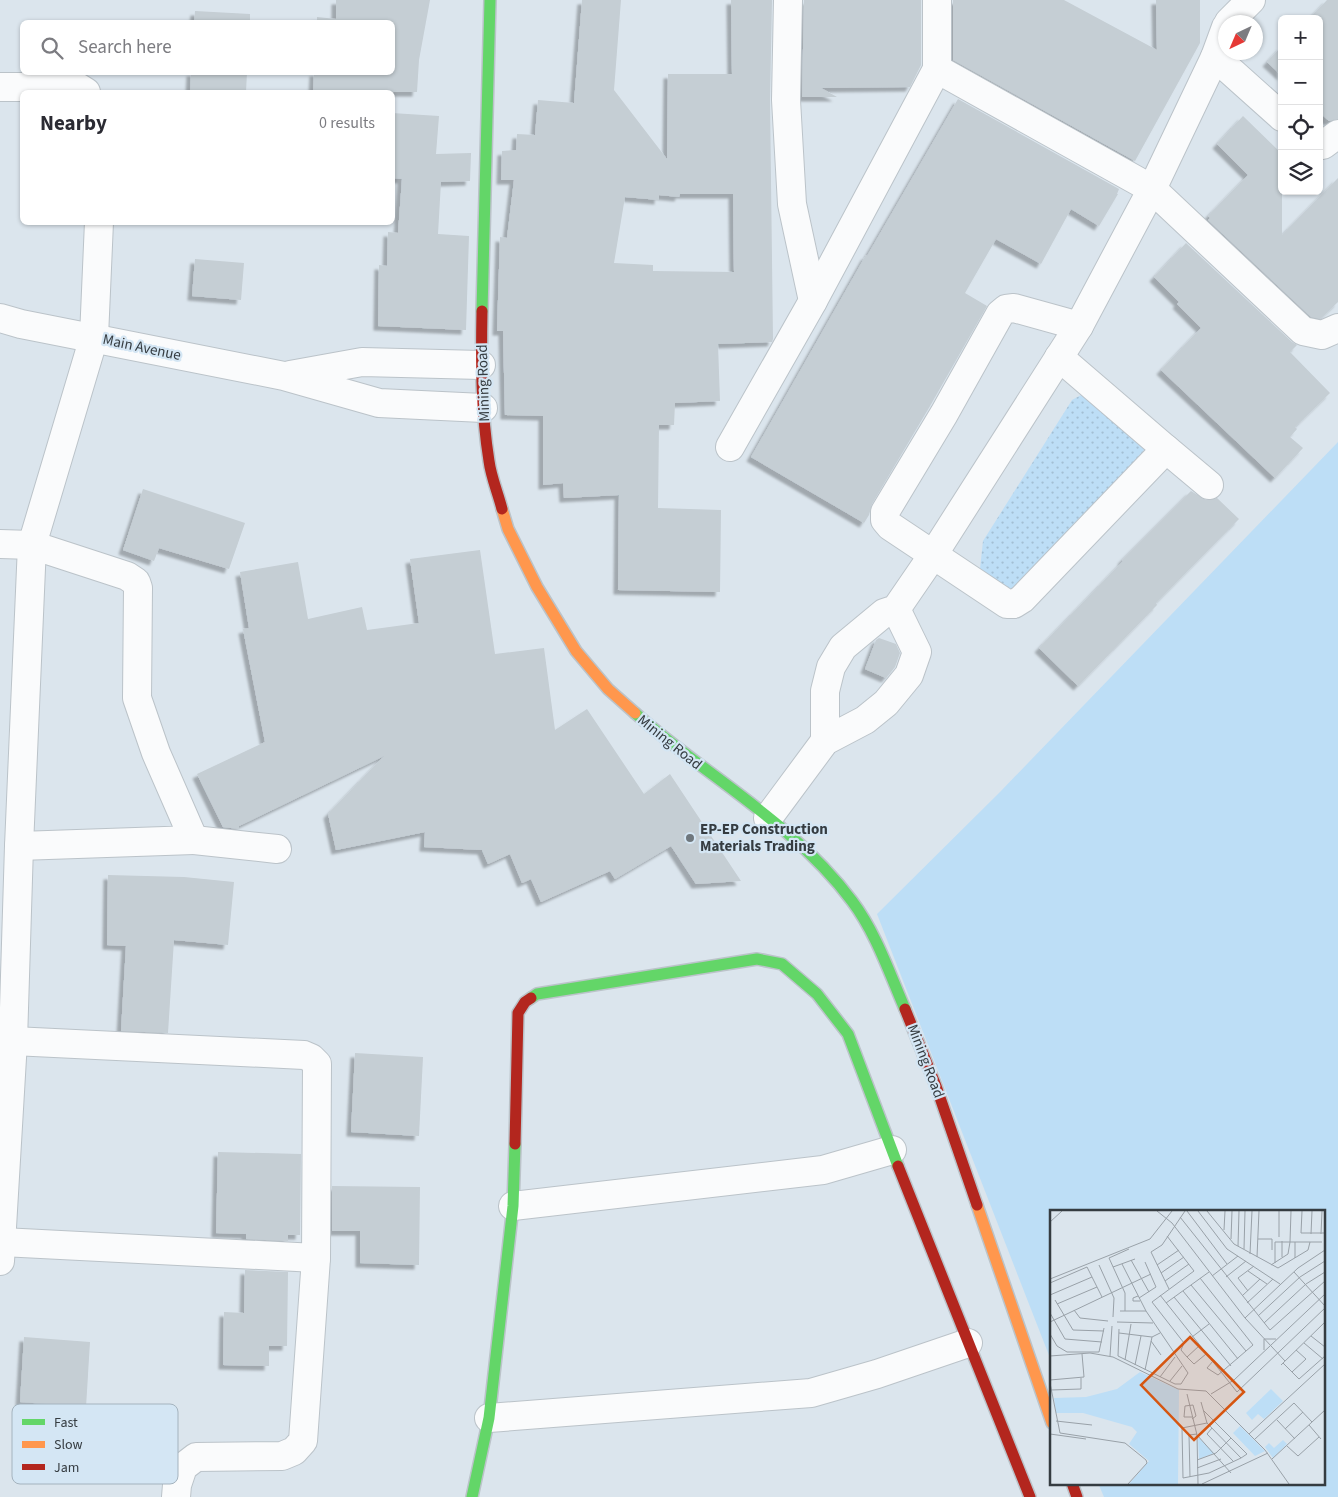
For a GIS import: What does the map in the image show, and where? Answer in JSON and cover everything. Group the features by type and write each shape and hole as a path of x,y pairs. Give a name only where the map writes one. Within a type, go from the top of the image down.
{"street":[{"name":"Mining Road","path":"490,0 481,365 483,408 489,462 508,530 537,587 576,651 608,689 663,738 813,854 852,901 877,941 936,1086 1050,1417"},
{"path":"788,0 786,100 792,204 813,301"},
{"path":"730,447 813,301 937,69 938,0"},
{"path":"1226,0 1227,15"},
{"path":"1235,15 1251,0"},
{"path":"825,741 825,692 830,667 843,647 884,613 896,609 1079,326 1152,189 1218,49"},
{"path":"1215,57 1278,112"},
{"path":"937,69 1152,189 1303,331 1322,334 1338,328"},
{"path":"0,87 78,87 83,90"},
{"path":"1323,145 1338,134"},
{"path":"99,225 94,337 32,545 13,1041 1,1251 316,1258"},
{"path":"1079,326 1014,308 1006,309 1000,314 944,414 885,512 885,520 890,526 1007,604 1014,604 1022,599 1166,450"},
{"name":"Main Avenue","path":"0,318 284,376 379,403 483,408"},
{"path":"1059,356 1166,450 1209,485"},
{"name":"Main Avenue","path":"284,376 362,362 481,365"},
{"path":"0,544 32,545 127,576 136,582 138,588 137,698 156,753 194,840"},
{"path":"768,818 825,741 865,720 886,703 909,675 917,652 896,609"},
{"path":"19,846 194,840 277,850"},
{"path":"472,1497 489,1418 514,1206 518,1013 525,1002 537,994 757,959 782,964 817,994 848,1034 1030,1497"},
{"path":"13,1041 304,1054 317,1064 316,1258 303,1441 294,1451 282,1456 196,1457 183,1466 178,1482"},
{"path":"514,1206 822,1170 892,1150"},
{"path":"489,1418 811,1393 877,1374 968,1343"},
{"path":"176,1497 177,1484"},
{"path":"1072,1484 1077,1497"}],"shaded area":[{"path":"1083,394 1145,449 1014,599 980,569 983,541 1072,400"},
{"path":"1338,442 1338,1497 1104,1497 1098,1484 1326,1484 1326,1210 1050,1210 1050,1358 877,914 1000,792"}],"building":[{"path":"336,0 430,0 419,60 417,92 395,92 395,90 313,90 314,75 395,75 395,20 317,20 317,17 336,19"},
{"path":"582,0 621,0 614,90 667,159 668,74 732,74 731,0 772,0 770,100 773,339 772,342 718,344 720,401 675,403 674,425 659,425 658,508 721,510 720,592 618,590 619,495 564,498 563,483 543,485 543,416 505,415 503,331 497,331 500,237 507,238 514,180 501,180 502,151 516,150 517,134 535,135 538,100 574,103","holes":["680,194 733,194 734,272 653,271 653,265 614,263 625,197 659,200 659,195 679,197"]},
{"path":"804,0 921,0 921,65 910,87 821,88 837,97 802,97"},
{"path":"953,0 1064,0 1157,50 1156,0 1200,0 1200,43 1135,161 953,60"},
{"path":"1327,0 1338,0 1338,119 1329,121 1323,116 1323,15 1313,15"},
{"path":"195,11 250,14 250,20 194,20"},
{"path":"1278,50 1278,72 1267,62"},
{"path":"191,75 247,75 246,90 190,90"},
{"path":"958,99 1119,189 1118,194 1099,226 1071,209 1041,264 996,239 965,293 987,306 872,504 869,515 864,523 751,457 866,255"},
{"path":"395,113 439,116 436,154 471,153 470,181 441,182 438,234 469,236 466,330 378,326 379,265 387,266 388,232 398,233 402,179 395,178"},
{"path":"1243,116 1278,150 1278,195 1282,195 1282,235 1338,178 1338,302 1320,319 1311,317 1208,220 1210,218 1208,216 1248,175 1217,144"},
{"path":"1186,243 1297,345 1290,352 1330,393 1295,427 1297,429 1290,437 1303,448 1275,478 1161,370 1201,328 1154,277"},
{"path":"195,259 244,263 241,300 192,296"},
{"path":"143,489 245,523 229,569 159,548 154,561 123,550"},
{"path":"1191,491 1206,500 1217,498 1239,519 1078,686 1039,648 1122,560"},
{"path":"480,550 495,654 544,648 555,730 587,709 644,794 670,774 741,881 696,884 671,846 615,879 610,871 541,902 531,879 522,883 510,854 488,864 482,850 424,847 425,832 336,850 328,814 384,756 239,826 239,829 223,827 197,774 265,742 243,629 249,628 240,572 298,562 308,619 362,607 367,630 419,623 410,559"},
{"path":"879,638 896,644 900,653 895,667 886,678 865,669 876,640"},
{"path":"108,875 184,877 234,882 228,945 174,940 168,1033 121,1031 126,946 107,945"},
{"path":"355,1053 423,1057 419,1136 351,1132"},
{"path":"218,1152 301,1154 300,1235 288,1235 288,1241 246,1239 246,1234 216,1233"},
{"path":"332,1186 420,1187 419,1265 360,1263 360,1231 332,1231"},
{"path":"245,1270 288,1272 287,1346 269,1346 269,1366 223,1365 224,1312 244,1313"},
{"path":"24,1337 90,1342 86,1404 20,1402"}],"traffic: fast":[{"path":"482,311 490,0"},
{"path":"635,713 777,824 829,873 861,913 882,953 905,1009"},
{"path":"531,998 537,994 757,959 782,964 817,994 848,1034 898,1166"},
{"path":"472,1497 489,1418 513,1206 515,1144"}],"traffic: slow":[{"path":"502,509 508,529 537,587 576,651 608,689 635,713"},
{"path":"977,1205 1050,1417"}],"traffic: jam":[{"path":"482,311 484,424 490,467 502,509"},
{"path":"515,1144 518,1013 525,1002 531,998"},
{"path":"905,1009 936,1086 977,1205"},
{"path":"898,1166 1030,1497"},
{"path":"1072,1484 1077,1497"}],"place":[{"name":"EP-EP Construction Materials Trading","path":"690,838"}]}
